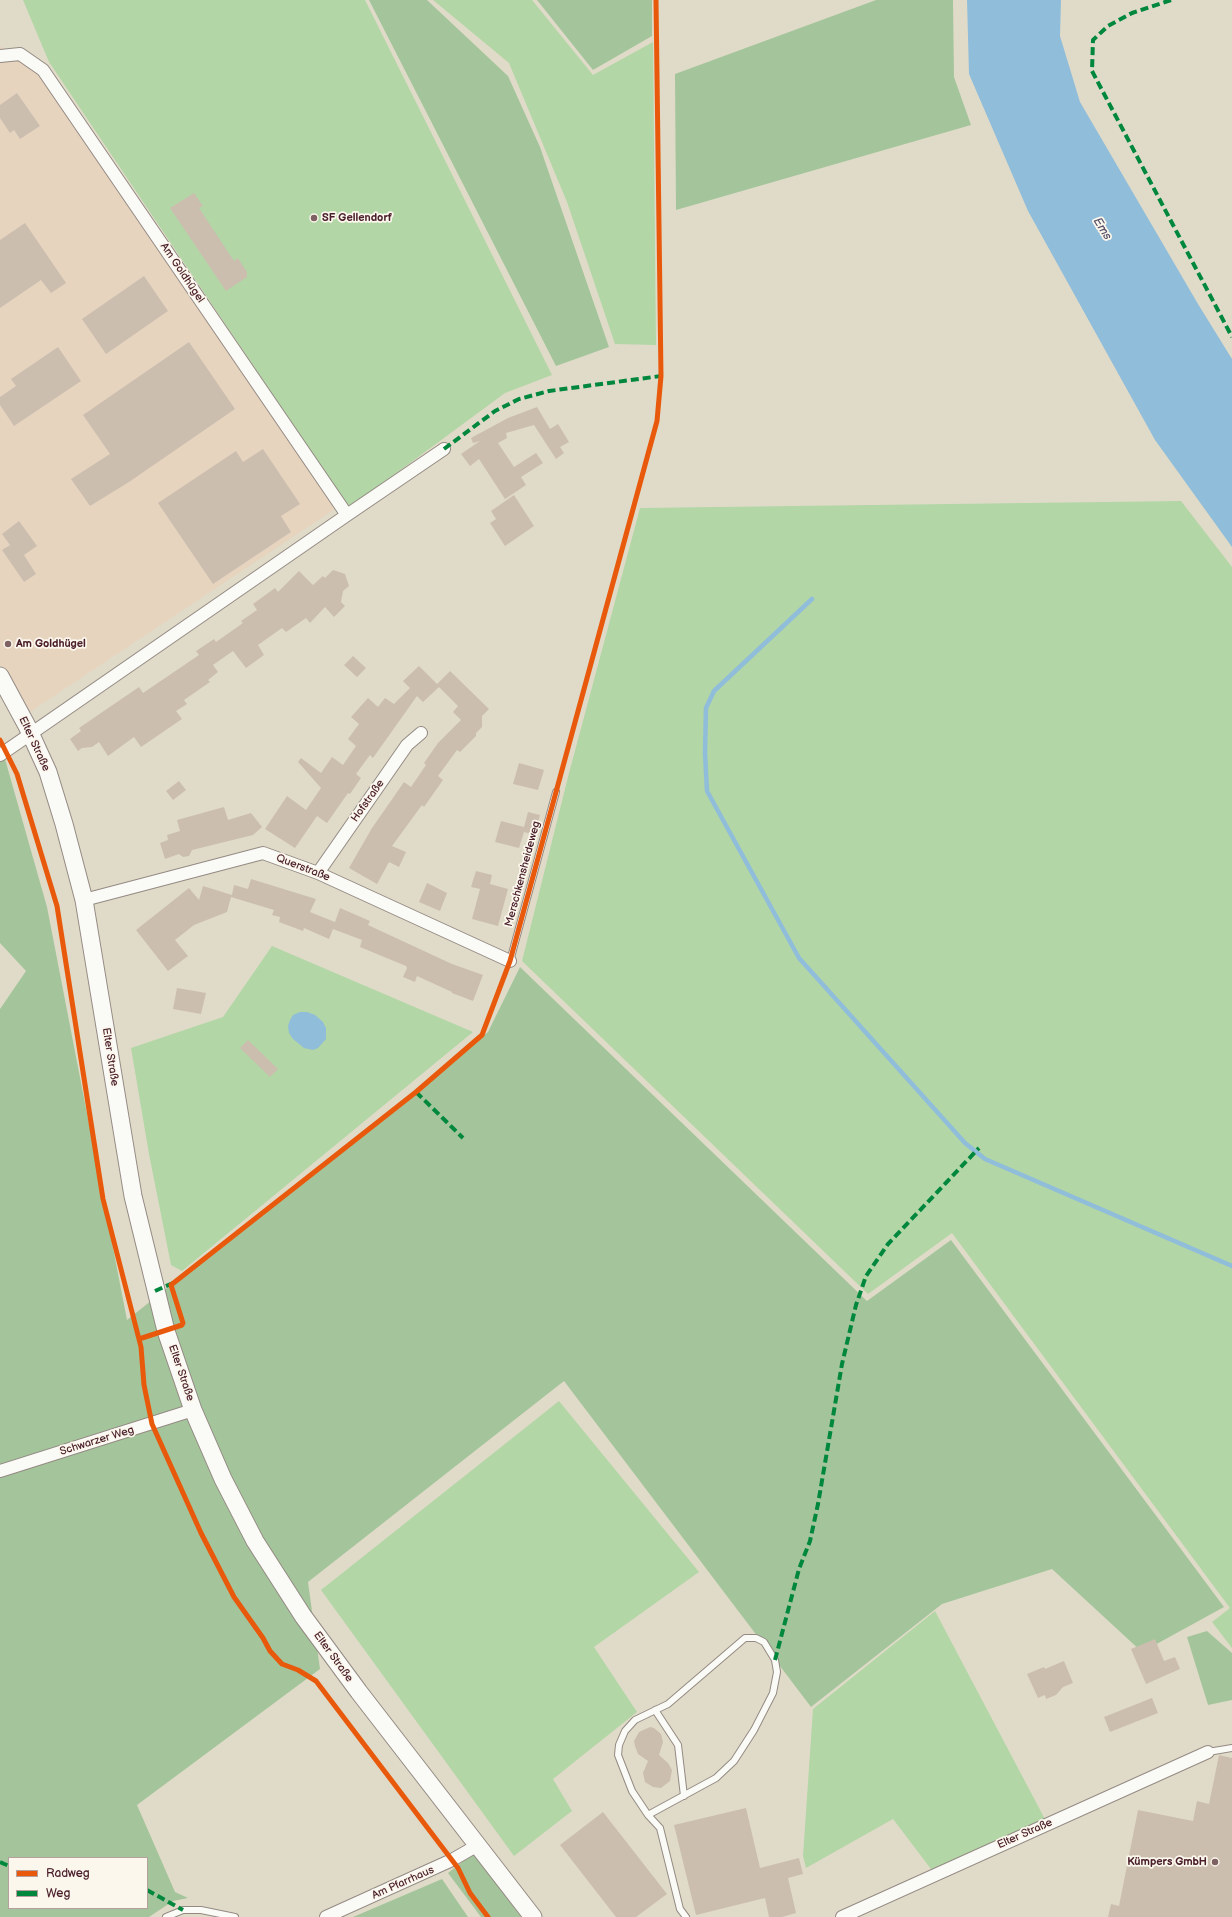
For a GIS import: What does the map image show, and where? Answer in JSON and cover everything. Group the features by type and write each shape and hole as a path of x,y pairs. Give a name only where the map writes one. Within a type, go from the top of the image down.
{"main road":[{"name":"Elter Straße","path":"0,676 30,733 48,772 64,824 84,900 133,1196 166,1330 193,1410 223,1479 255,1541 303,1616 359,1692 533,1917"}],"street":[{"name":"Am Goldhügel","path":"0,56 20,54 43,70 347,515"},
{"path":"0,755 444,449"},
{"name":"Hofstraße","path":"318,873 407,745 421,733"},
{"name":"Querstraße","path":"84,900 263,853 318,873 510,961"},
{"name":"Schwarzer Weg","path":"0,1471 193,1410"},
{"name":"Elter Straße","path":"842,1917 1208,1752"},
{"name":"Am Pfarrhaus","path":"326,1917 452,1860 478,1845"}],"lane":[{"name":"Merschkensheideweg","path":"510,961 556,792"},
{"path":"648,1815 716,1778 734,1761 754,1730 772,1693 777,1672 775,1660 764,1642 756,1638 744,1638 668,1704 635,1720 625,1731 619,1745 618,1755 632,1791 648,1815 660,1828 680,1909 686,1917"},
{"path":"655,1710 678,1745 684,1796"},
{"path":"1208,1752 1232,1748"},
{"path":"166,1917 183,1910 201,1910 235,1917"}],"shaded area":[{"path":"0,46 19,61 42,75 335,509 30,712 0,664"}],"green space":[{"name":"SF Gellendorf","path":"23,0 365,0 552,375 505,393 349,508 49,62"},
{"path":"369,0 427,0 508,76 540,147 609,347 556,366"},
{"path":"433,0 532,0 593,75 653,42 656,345 615,344 567,202 509,63"},
{"path":"537,0 652,0 652,36 593,70"},
{"path":"876,0 953,0 954,77 971,125 676,210 675,74"},
{"path":"1181,501 1232,567 1232,1648 1212,1622 1230,1608 952,1233 868,1294 522,961 569,773 640,508"},
{"path":"5,759 47,907 127,1320 488,1032 520,967 867,1301 951,1240 1224,1607 1142,1652 1052,1569 942,1604 811,1707 564,1381 308,1582 320,1669 137,1805 175,1892 188,1898 173,1901 149,1917 0,1917 0,1009 26,971 0,943 0,762"},
{"path":"272,946 473,1032 182,1271 171,1265 149,1154 131,1048 223,1017"},
{"path":"559,1401 699,1572 594,1647 637,1712 553,1779 572,1811 514,1856 321,1590"},
{"path":"935,1611 1047,1823 934,1873 893,1819 806,1868 803,1856 813,1709"},
{"path":"1207,1631 1232,1653 1232,1700 1208,1705 1187,1637"},
{"path":"474,1853 521,1917 481,1917 448,1873"},
{"path":"442,1879 468,1917 353,1917"}],"water":[{"name":"Ems","path":"967,0 1061,0 1060,36 1080,102 1198,304 1232,359 1232,547 1155,440 1028,211 969,74"},
{"path":"300,1012 307,1012 315,1015 323,1022 326,1028 326,1039 318,1048 313,1050 304,1048 293,1039 289,1033 288,1026 290,1020 293,1015"}],"building":[{"path":"17,93 40,126 20,139 14,130 10,133 0,118 0,105"},
{"path":"194,193 203,206 199,208 234,261 238,258 247,272 247,277 226,291 170,208"},
{"path":"25,223 66,283 51,293 41,280 0,308 0,240"},
{"path":"144,276 168,311 106,354 82,319"},
{"path":"189,342 235,409 129,482 90,506 71,479 110,454 83,415"},
{"path":"58,347 81,381 14,426 0,405 0,397 16,386 11,379"},
{"path":"537,407 550,429 558,424 569,442 560,447 564,453 556,459 534,425 506,433 507,438 498,443 514,467 536,453 543,463 521,477 526,485 505,499 479,459 470,466 461,454 480,441 473,443 471,438 508,418"},
{"path":"263,449 300,504 281,516 291,532 213,584 158,503 236,451 243,462"},
{"path":"514,495 534,526 505,546 490,523 496,519 491,511"},
{"path":"19,521 37,546 24,555 36,574 24,582 2,550 10,545 2,534"},
{"path":"333,570 345,574 349,586 343,591 341,602 345,606 334,617 325,607 310,623 306,618 286,632 282,628 258,645 264,655 246,668 233,651 213,665 218,672 208,680 210,682 184,700 187,704 176,711 182,719 141,747 134,737 108,756 99,742 92,747 82,748 78,751 70,739 81,731 79,728 139,687 143,693 199,655 196,651 214,639 216,642 243,623 241,621 257,610 253,604 275,588 278,592 299,571 313,585 323,576 325,578"},
{"path":"353,656 366,668 357,677 344,665"},
{"path":"419,666 437,684 450,671 489,709 482,716 482,727 476,733 476,736 460,752 457,750 438,776 443,780 424,807 422,805 392,846 406,852 399,867 389,862 377,884 349,868 372,828 404,782 411,787 426,765 424,763 438,743 461,720 453,712 458,706 439,687 423,702 417,696 373,758 370,755 356,774 361,778 350,794 348,793 327,823 317,816 295,848 265,829 287,796 306,810 321,788 298,762 301,758 321,773 332,757 343,765 356,746 348,739 359,724 351,717 368,698 378,707 385,698 394,704 410,688 403,681"},
{"path":"519,763 544,770 538,790 513,784"},
{"path":"179,781 186,790 173,800 166,791"},
{"path":"224,807 228,820 251,813 262,827 253,835 192,850 189,856 183,857 179,854 165,859 160,843 168,840 167,835 180,831 177,820"},
{"path":"528,812 540,815 535,835 524,832 519,848 495,842 501,821 524,827"},
{"path":"476,871 492,875 490,884 508,889 498,926 472,919 480,889 471,887"},
{"path":"251,879 316,899 310,912 335,922 340,908 370,921 368,925 452,964 483,975 473,1001 452,993 417,976 415,982 403,977 407,968 406,966 360,947 362,940 333,929 329,939 304,928 303,931 279,922 280,917 272,915 274,910 231,897 227,912 194,925 175,940 188,956 168,971 136,930 189,888 199,900 203,886 232,895 234,885 248,889"},
{"path":"427,883 447,893 440,911 419,902"},
{"path":"177,988 206,993 201,1014 173,1009"},
{"path":"248,1040 278,1069 270,1077 240,1048"},
{"path":"1155,1639 1164,1661 1175,1657 1180,1669 1146,1684 1131,1649"},
{"path":"1064,1661 1073,1683 1063,1687 1056,1695 1046,1699 1045,1695 1038,1698 1027,1674 1044,1667 1045,1669"},
{"path":"1152,1698 1158,1713 1110,1732 1104,1717"},
{"path":"650,1727 654,1728 661,1734 663,1742 659,1755 668,1763 672,1770 670,1781 661,1788 653,1787 645,1782 643,1773 648,1761 638,1754 634,1741 639,1732"},
{"path":"1219,1755 1232,1758 1232,1917 1108,1917 1111,1904 1119,1906 1138,1810 1193,1821 1197,1801 1209,1804"},
{"path":"746,1808 760,1868 799,1858 803,1874 788,1878 796,1913 782,1917 769,1917 765,1898 696,1915 674,1825"},
{"path":"603,1812 667,1894 636,1917 616,1917 560,1845"}],"waterway":[{"path":"812,599 714,691 706,708 705,753 707,791 799,958 965,1143 985,1159 1232,1266"}],"marked path":[{"path":"1171,0 1132,13 1108,26 1093,40 1092,71 1232,337"},
{"path":"444,449 495,411 519,399 549,391 661,376"},
{"path":"416,1092 463,1138"},
{"path":"775,1660 799,1569 810,1541 818,1504 842,1364 856,1305 866,1276 888,1244 979,1148"},
{"path":"155,1291 173,1283"},
{"path":"0,1862 8,1866"},
{"path":"148,1891 183,1910"}],"cycle path":[{"path":"139,1339 182,1325 183,1323 171,1285 416,1092 482,1035 510,961 657,421 661,376 656,0"},
{"path":"0,740 17,774 57,906 103,1199 141,1347 144,1385 152,1424 201,1533 234,1597 263,1638 270,1651 282,1664 298,1670 316,1681 458,1868 470,1893 488,1917"}],"place":[{"name":"SF Gellendorf","path":"314,218"},
{"name":"Am Goldhügel","path":"8,644"},
{"name":"Kümpers GmbH","path":"1215,1862"}]}
